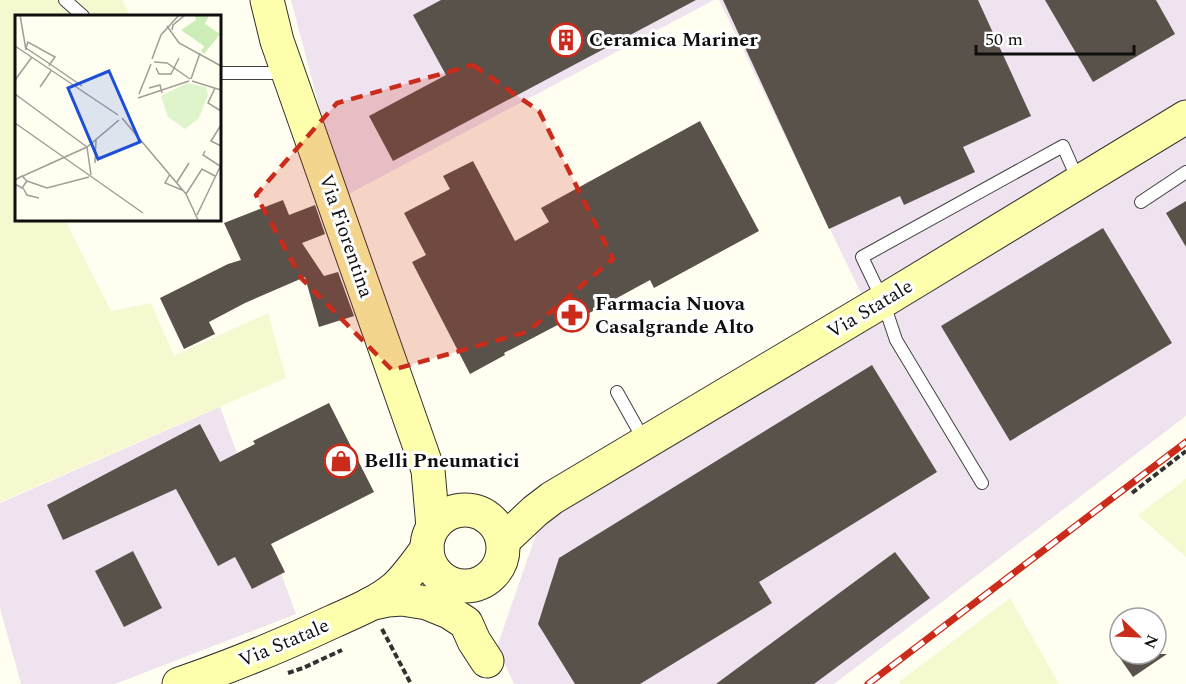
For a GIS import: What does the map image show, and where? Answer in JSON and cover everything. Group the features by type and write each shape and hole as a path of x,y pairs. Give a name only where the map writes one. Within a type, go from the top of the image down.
{"main road":[{"name":"Via Fiorentina","path":"267,0 277,41 428,470 430,538"},
{"name":"Via Statale","path":"381,608 395,587 411,570 443,516 462,509 486,522 535,511 552,498 1186,117"},
{"name":"Via Fiorentina","path":"428,470 444,489 486,522"},
{"path":"486,522 504,548 501,562 487,579 478,621 492,673"},
{"path":"430,538 429,558 433,568 449,582 465,623 492,673"},
{"name":"Via Statale","path":"179,684 381,608 415,587 449,582 465,586 487,579"},
{"path":"381,608 388,600 416,601 449,612 465,623"}],"lane":[{"path":"65,0 82,15"},
{"path":"220,73 288,73"},
{"path":"982,483 896,340 883,301 862,256 1063,146 1079,182"},
{"path":"1141,202 1186,172"},
{"path":"617,392 645,443"}],"path":[{"path":"1132,493 1186,452"},
{"path":"381,608 382,629 411,684"},
{"path":"278,677 342,649"}],"highlighted area":[{"path":"473,65 539,111 613,259 527,332 392,370 301,278 256,195 337,103"}],"shaded area":[{"path":"291,0 714,0 343,197"},
{"path":"719,0 1186,0 1186,416 834,684 514,684 497,647 542,517 874,320"},
{"path":"220,407 296,614 115,684 21,684 0,608 0,503"}],"green space":[{"path":"0,0 122,0 130,15 15,15 15,220 65,220 111,311 151,303 174,356 268,313 286,378 0,502"},
{"path":"1186,479 1186,557 1138,515"},
{"path":"1010,598 1059,684 900,684 899,682"}],"building":[{"name":"Ceramica Mariner","path":"441,0 696,0 393,161 369,116 446,75 413,15"},
{"path":"723,0 978,0 1031,116 963,147 975,172 904,205 900,196 829,229"},
{"path":"1045,0 1156,0 1175,34 1093,82"},
{"path":"700,121 759,231 654,288 650,280 571,323 569,319 504,353 505,355 470,374 412,262 426,255 404,213 450,189 443,176 473,161 515,241 549,222 541,208"},
{"path":"283,200 289,215 315,205 325,234 302,243 324,276 338,272 354,316 319,327 305,277 245,303 209,322 215,334 184,349 160,298 228,264 241,260 224,223"},
{"path":"1186,201 1186,247 1166,213"},
{"path":"1103,228 1172,343 1010,441 941,326"},
{"path":"872,365 937,472 759,582 772,603 640,684 575,684 538,624 559,558"},
{"path":"329,403 374,492 271,544 285,572 252,589 235,557 218,566 176,489 63,540 47,505 200,424 220,462 255,444 253,441"},
{"path":"133,551 162,608 124,627 95,571"},
{"path":"895,552 930,598 814,684 716,684"},
{"path":"1125,666 1149,666 1133,677"}],"railway":[{"path":"868,684 1186,442"}],"place":[{"name":"Ceramica Mariner","path":"566,40"},
{"name":"Farmacia Nuova Casalgrande Alto","path":"572,315"},
{"name":"Belli Pneumatici","path":"341,461"}]}
